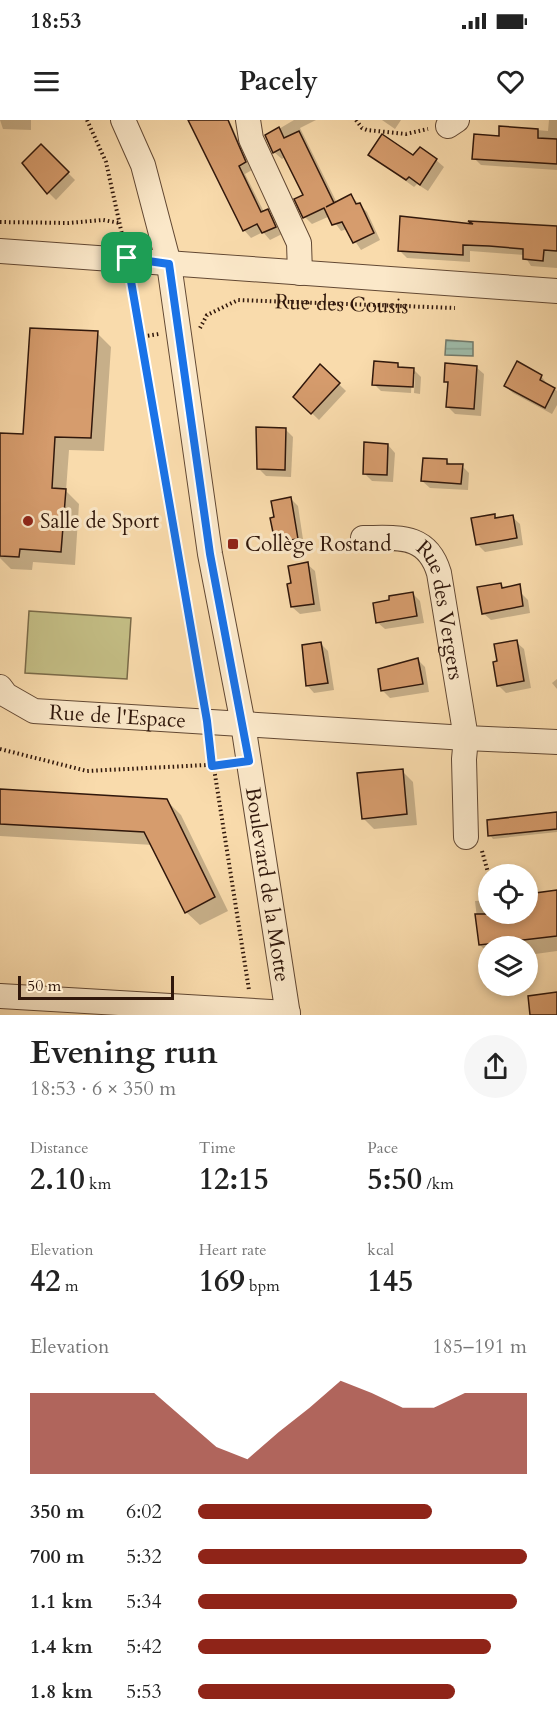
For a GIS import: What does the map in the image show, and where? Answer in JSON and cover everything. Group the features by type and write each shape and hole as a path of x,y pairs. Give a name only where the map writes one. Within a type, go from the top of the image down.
{"street":[{"name":"Boulevard de la Motte","path":"123,120 143,165 169,264 210,554 243,724 288,1014"},
{"name":"Rue des Cousis","path":"248,120 250,139 299,243 300,273"},
{"name":"Rue des Cousis","path":"0,250 557,291"},
{"name":"Rue des Vergers","path":"363,537 409,540 421,545 434,556 439,573 466,738 464,759 466,837"},
{"name":"Rue de l'Espace","path":"0,687 6,695 34,711 243,724"},
{"path":"243,724 557,742"},
{"path":"0,996 288,1014"}],"path":[{"path":"87,120 106,162 127,258 207,721 212,766 253,1012"},
{"path":"356,120 362,128 367,130 406,134 452,123"},
{"path":"0,222 68,223 103,220 120,223"},
{"name":"Rue des Cousis","path":"139,337 199,330 207,315 238,300 458,308"},
{"path":"0,749 87,771 212,766 249,761"}],"shaded area":[{"path":"446,340 473,342 473,356 445,355"},
{"path":"29,611 131,618 127,679 25,673"}],"building":[{"path":"188,120 228,120 246,162 239,166 261,212 268,209 276,227 262,233 257,224 243,231"},
{"path":"499,126 538,129 538,138 557,139 557,164 472,159 474,134 499,136"},
{"path":"279,127 284,138 299,131 334,203 351,194 356,204 360,203 374,233 353,243 342,222 332,225 324,208 303,218 294,199 303,195 280,149 273,153 265,135"},
{"path":"382,134 413,155 420,147 437,159 420,185 409,177 406,180 368,155"},
{"path":"41,144 69,172 47,194 22,163"},
{"path":"400,216 473,224 468,221 557,226 557,251 544,250 543,261 523,259 523,249 489,246 463,245 463,255 398,251"},
{"path":"30,328 98,331 91,438 55,437 52,488 66,489 61,552 20,549 19,557 0,556 0,433 23,434"},
{"path":"374,361 398,363 398,367 414,368 413,387 372,385"},
{"path":"517,361 542,375 540,380 555,388 545,408 504,386"},
{"path":"445,363 477,366 474,409 446,407 448,382 444,382"},
{"path":"320,364 340,383 311,414 293,397"},
{"path":"256,427 286,428 285,470 257,469"},
{"path":"364,442 388,444 387,475 363,474"},
{"path":"423,458 447,459 447,464 463,464 461,484 421,481"},
{"path":"291,497 298,539 275,542 270,518 274,517 271,501"},
{"path":"495,514 495,518 513,515 517,538 476,545 471,518"},
{"path":"308,562 314,604 291,607 287,584 291,583 288,566"},
{"path":"501,583 502,588 520,584 523,606 482,614 477,587"},
{"path":"413,592 417,616 376,623 373,603 389,600 389,596"},
{"path":"517,640 524,681 497,686 493,662 497,661 494,644"},
{"path":"321,642 328,683 306,686 302,645"},
{"path":"418,658 423,684 381,691 378,669"},
{"path":"403,769 407,814 362,819 357,773"},
{"path":"0,789 167,799 215,897 185,913 144,832 0,824"},
{"path":"557,812 557,829 488,836 487,820"},
{"path":"557,890 557,936 538,938 538,936 478,937 475,914 478,914 478,924 538,924 538,893"},
{"path":"557,992 557,1015 530,1015 528,996"}],"place":[{"name":"Salle de Sport","path":"28,521"},
{"name":"Collège Rostand","path":"233,544"}],"route":[{"path":"127,258 169,264 210,554 236,682 249,761 212,766 207,721 127,258"}]}
